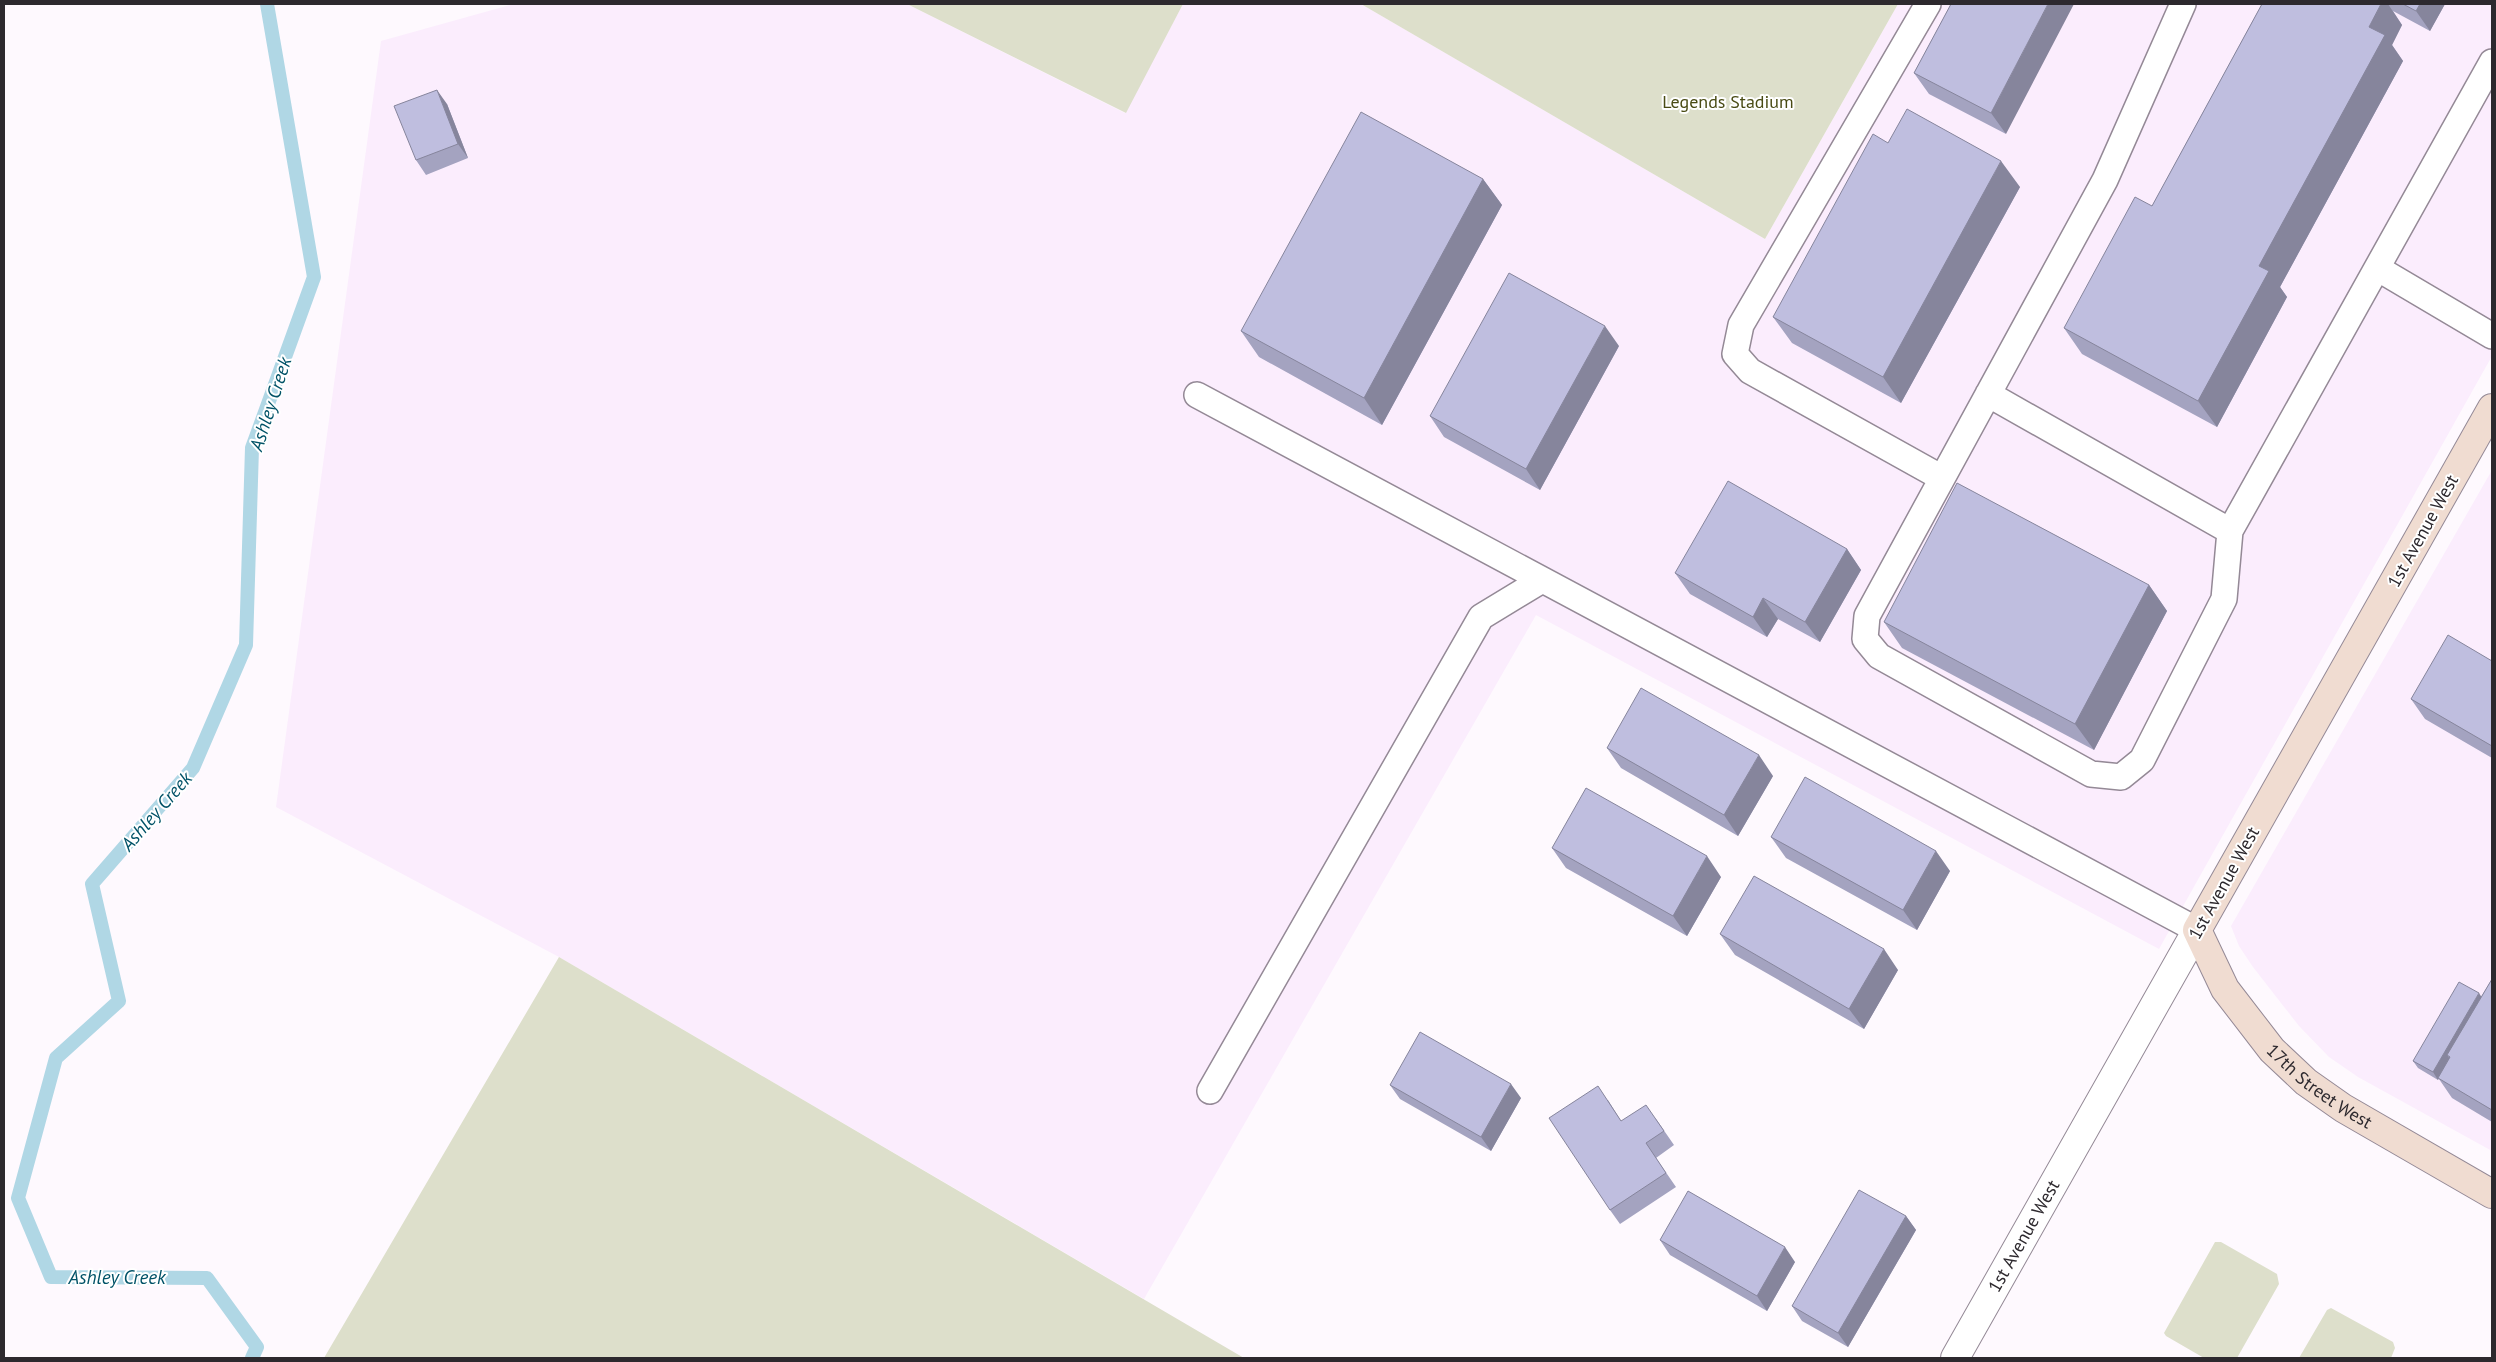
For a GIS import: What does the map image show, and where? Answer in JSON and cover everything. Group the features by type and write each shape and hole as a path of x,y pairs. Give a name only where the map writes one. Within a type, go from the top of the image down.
{"street":[{"name":"1st Avenue West","path":"1954,1358 2492,408"},
{"name":"17th Street West","path":"2197,930 2225,989 2272,1050 2306,1082 2343,1108 2492,1194"}],"lane":[{"path":"1928,4 1741,325 1735,354 1750,371 1942,478"},
{"path":"2183,4 2105,180 1867,616 1865,639 1879,656 2091,774 2121,777 2142,760 2224,599 2230,531 2492,62"},
{"path":"2377,268 2492,336"},
{"path":"1988,394 2230,531"},
{"path":"1197,395 2197,930"},
{"path":"1210,1091 1481,617 1542,580"}],"shaded area":[{"path":"514,4 907,4 1125,113 1183,4 1361,4 1765,239 1898,4 2492,4 2492,356 2159,949 1536,615 1144,1299 559,957 276,807 381,41"},
{"path":"2492,470 2492,1151 2358,1077 2329,1057 2299,1026 2253,967 2239,946 2231,926"}],"green space":[{"path":"907,4 1183,4 1126,113"},
{"name":"Legends Stadium","path":"1361,4 1898,4 1765,239"},
{"path":"559,957 1244,1358 324,1358"},
{"path":"2215,1242 2221,1242 2277,1274 2279,1284 2237,1358 2204,1358 2164,1333"},
{"path":"2331,1308 2393,1342 2395,1348 2391,1358 2299,1358 2327,1310"}],"building":[{"path":"1951,4 2048,4 1991,113 1914,73"},
{"path":"2262,4 2381,4 2369,27 2385,35 2259,266 2269,271 2198,401 2064,328 2135,197 2152,206"},
{"path":"2403,4 2420,4 2416,11"},
{"path":"437,90 458,144 416,160 394,106"},
{"path":"1907,109 2001,161 1883,377 1773,317 1873,134 1888,143"},
{"path":"1361,112 1483,179 1364,398 1241,331"},
{"path":"1509,273 1605,326 1526,469 1430,416"},
{"path":"1728,481 1847,549 1805,622 1763,598 1753,617 1675,573"},
{"path":"1957,483 2149,585 2075,724 1884,622"},
{"path":"2448,635 2492,661 2492,746 2411,699"},
{"path":"1641,688 1759,755 1724,815 1607,748"},
{"path":"1805,777 1936,851 1903,910 1771,837"},
{"path":"1586,788 1707,856 1673,916 1552,848"},
{"path":"1754,876 1884,949 1849,1009 1720,934"},
{"path":"2492,979 2492,1110 2438,1078 2450,1057 2447,1055"},
{"path":"2459,982 2479,993 2433,1072 2413,1061"},
{"path":"1420,1032 1511,1084 1481,1137 1390,1085"},
{"path":"1598,1086 1621,1121 1646,1105 1664,1131 1646,1143 1666,1173 1610,1210 1549,1118"},
{"path":"1859,1190 1906,1216 1838,1333 1792,1306"},
{"path":"1688,1191 1785,1247 1757,1296 1660,1240"}],"waterway":[{"name":"Ashley Creek","path":"252,1358 257,1347 207,1278 51,1277 18,1198 56,1058 119,1001 92,884 193,768 246,645 252,448 314,277 267,4"}]}
